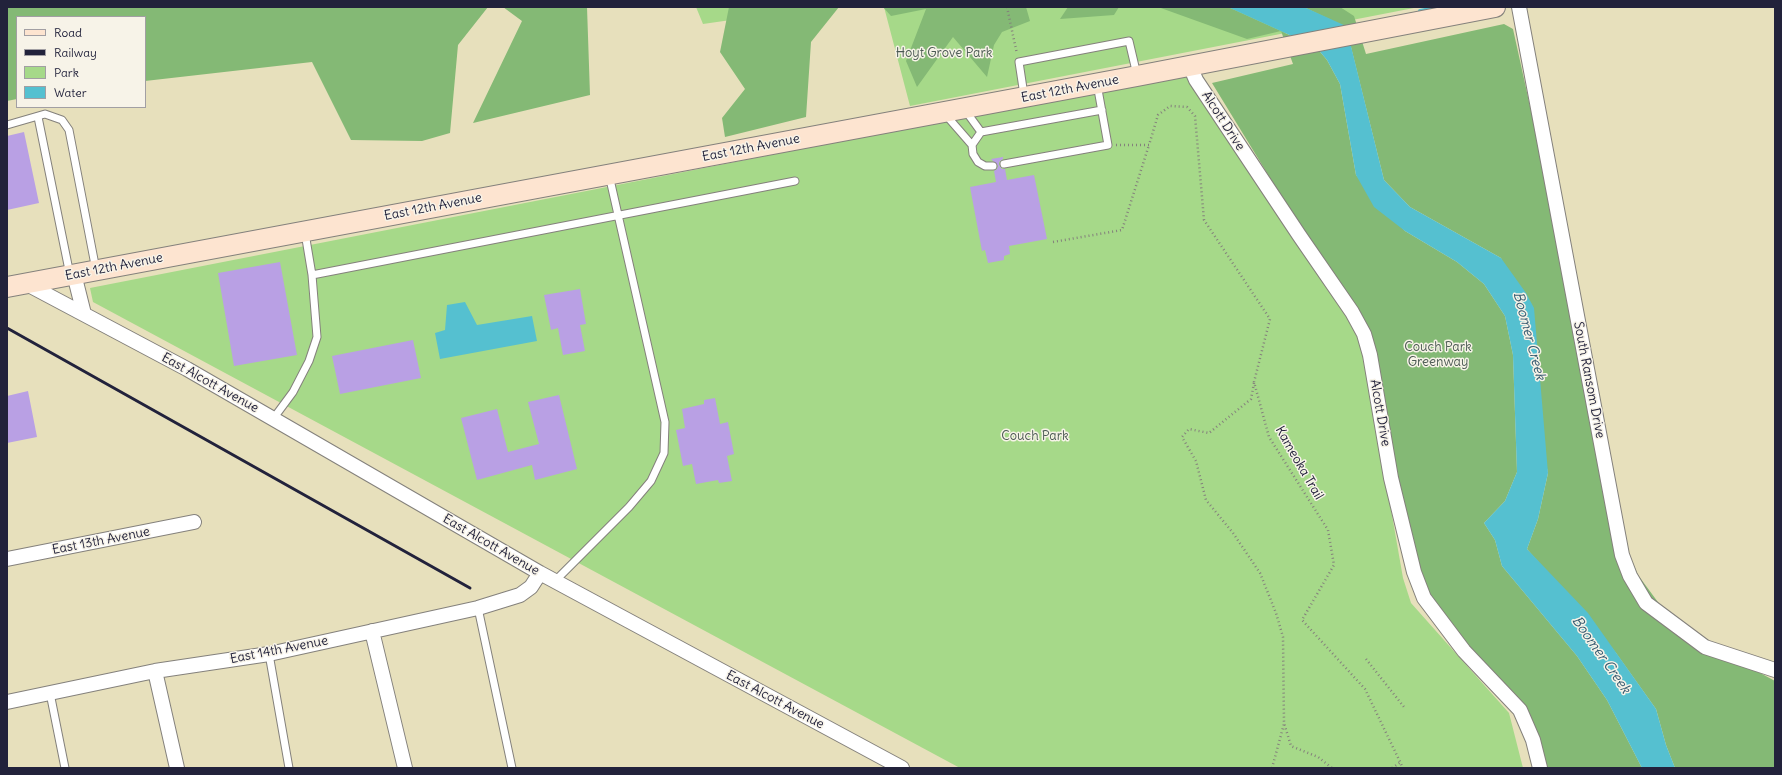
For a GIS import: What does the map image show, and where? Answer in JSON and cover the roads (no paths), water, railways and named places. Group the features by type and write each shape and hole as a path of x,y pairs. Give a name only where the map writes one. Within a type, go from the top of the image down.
{"street":[{"name":"East 12th Avenue","path":"16,285 964,109 1495,7"},
{"name":"South Ransom Drive","path":"1519,7 1624,562 1630,576 1646,603 1705,647 1775,670"},
{"name":"Alcott Drive","path":"1190,66 1201,86 1299,235 1352,312 1364,334 1370,355 1391,478 1414,572 1424,598 1464,650 1520,710 1533,740 1540,768"},
{"path":"72,274 84,314"},
{"name":"East Alcott Avenue","path":"16,285 84,314 187,369 540,573 902,768"},
{"name":"East 13th Avenue","path":"7,559 194,522"},
{"name":"East 14th Avenue","path":"7,702 155,671 269,654 478,608 520,595 531,587 540,573"},
{"path":"372,631 405,768"},
{"path":"155,671 177,768"}],"lane":[{"path":"1025,97 1019,62 1129,41 1137,76"},
{"path":"1004,164 1108,145 1096,84"},
{"path":"964,109 982,132"},
{"path":"972,145 982,132 1102,110"},
{"path":"944,112 972,145 973,154 978,162 984,166 993,166"},
{"path":"7,125 45,114 62,120 69,130 96,270"},
{"path":"38,116 72,274"},
{"path":"555,581 629,507 651,481 664,453 665,422 609,175"},
{"path":"312,275 795,181"},
{"path":"273,419 293,392 309,361 317,337 312,275 304,231"},
{"path":"478,608 512,768"},
{"path":"269,654 289,768"},
{"path":"50,693 65,768"}],"water":[{"name":"Boomer Creek","path":"1228,7 1304,7 1346,26 1384,180 1410,207 1501,258 1526,293 1534,308 1548,473 1538,519 1527,549 1588,613 1656,709 1666,745 1675,768 1642,768 1607,700 1577,656 1502,566 1495,540 1484,523 1505,501 1517,472 1513,355 1505,316 1484,284 1457,262 1405,231 1374,207 1356,175 1340,84 1327,60 1316,47"},
{"path":"465,302 477,325 532,316 537,341 440,359 435,333 445,330 447,305"}],"waterway":[{"path":"1420,11 1441,7"}],"railway":[{"path":"7,328 470,588"}],"park label":[{"name":"Hoyt Grove Park","path":"944,53"},
{"name":"Couch Park Greenway","path":"1438,354"},
{"name":"Couch Park","path":"1035,436"}]}
